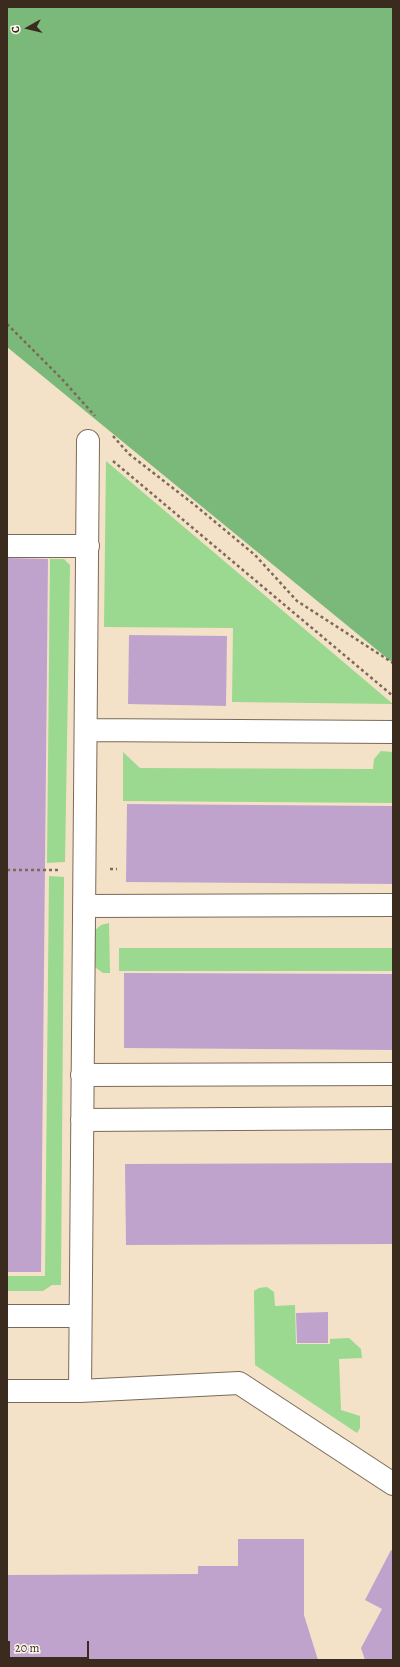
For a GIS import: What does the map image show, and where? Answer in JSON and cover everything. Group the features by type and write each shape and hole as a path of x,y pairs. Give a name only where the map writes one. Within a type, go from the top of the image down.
{"lane":[{"path":"80,1391 88,441"},
{"path":"7,546 88,546"},
{"path":"86,730 393,732"},
{"path":"84,906 393,905"},
{"path":"82,1075 393,1074"},
{"path":"82,1120 393,1118"},
{"path":"7,1316 80,1316"},
{"path":"7,1391 80,1391 239,1383 393,1484"}],"path":[{"path":"7,324 61,378 98,419"},
{"path":"108,431 129,454 196,506 255,555 297,601 393,663"},
{"path":"88,441 393,696"}],"green space":[{"path":"7,7 393,7 393,663 7,347"},
{"path":"106,461 393,704 232,702 233,628 104,627"},
{"path":"50,559 64,559 70,565 65,862 47,863"},
{"path":"381,751 393,752 393,803 123,801 123,752 140,768 373,769 374,759"},
{"path":"49,876 64,877 61,1285 52,1285 43,1291 7,1291 7,1276 45,1276"},
{"path":"109,923 110,973 103,973 92,965 93,932 101,925"},
{"path":"119,948 393,948 393,971 119,971"},
{"path":"267,1287 274,1292 275,1306 295,1305 296,1344 330,1344 330,1339 349,1338 361,1349 362,1358 339,1359 341,1410 360,1416 360,1428 357,1433 255,1365 254,1291 259,1288"}],"building":[{"path":"7,558 48,559 41,1272 7,1272"},
{"path":"129,635 227,636 226,706 128,704"},
{"path":"127,804 393,806 393,884 126,882"},
{"path":"124,973 393,974 393,1050 124,1048"},
{"path":"393,1163 393,1244 126,1245 125,1164"},
{"path":"328,1312 328,1343 297,1343 296,1313"},
{"path":"238,1539 304,1539 304,1615 318,1660 7,1660 7,1575 198,1574 198,1566 238,1566"},
{"path":"391,1550 393,1551 393,1660 365,1660 361,1648 382,1609 365,1600"}]}
